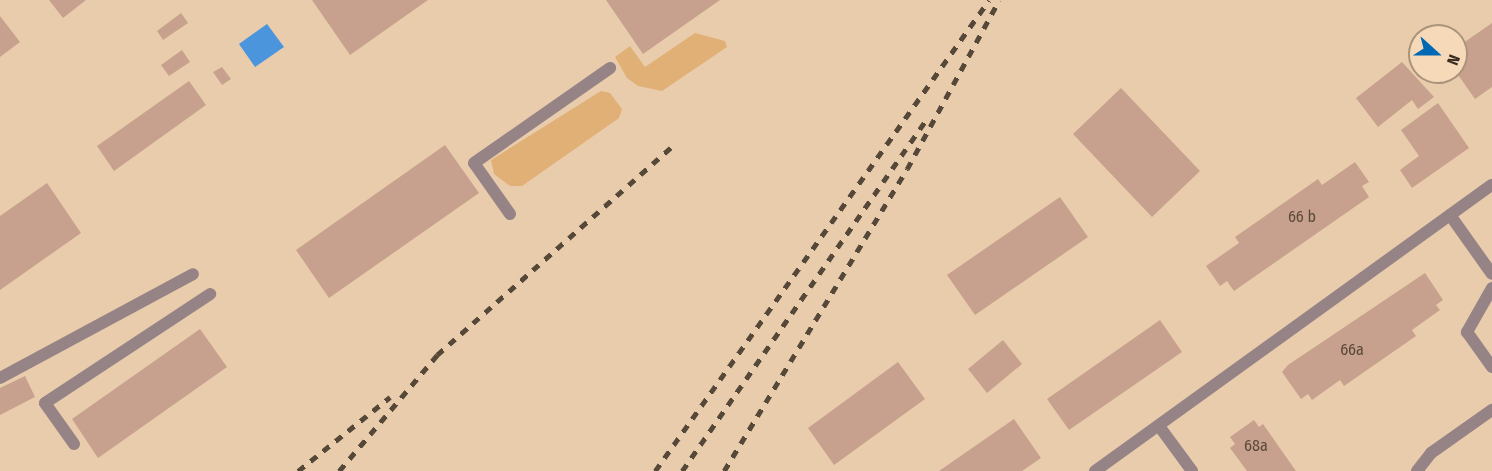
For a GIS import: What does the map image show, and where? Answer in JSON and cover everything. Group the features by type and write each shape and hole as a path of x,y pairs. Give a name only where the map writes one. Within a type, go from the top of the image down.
{"lane":[{"path":"510,214 474,163 610,68"},
{"path":"1095,471 1492,185"},
{"path":"1450,215 1492,274"},
{"path":"0,378 193,274"},
{"path":"1492,288 1467,332 1492,368"},
{"path":"74,444 45,403 210,294"},
{"path":"1417,471 1431,453 1492,410"},
{"path":"1159,426 1192,471"}],"shaded area":[{"path":"695,33 725,41 727,47 662,91 638,86 627,78 615,57 630,46 645,67"},
{"path":"601,91 610,93 622,109 619,118 522,186 510,186 494,174 491,160"}],"water":[{"path":"267,24 284,47 255,67 239,44"}],"building":[{"path":"49,0 86,0 63,18"},
{"path":"312,0 428,0 350,55"},
{"path":"606,0 720,0 643,54"},
{"path":"181,13 188,23 163,40 157,31"},
{"path":"0,16 20,42 0,57"},
{"path":"1492,23 1492,87 1475,99 1464,84 1468,84 1468,40"},
{"path":"182,50 190,62 169,76 161,65"},
{"path":"1402,62 1408,69 1408,84 1422,84 1434,97 1418,109 1412,100 1378,127 1356,98"},
{"path":"222,67 231,79 222,85 213,72"},
{"path":"189,81 206,105 114,171 97,146"},
{"path":"1121,88 1200,171 1152,217 1073,134"},
{"path":"1438,103 1469,148 1412,188 1400,170 1419,156 1401,130"},
{"path":"445,145 479,193 329,298 296,250"},
{"path":"1355,162 1369,182 1362,186 1369,197 1234,291 1227,281 1220,286 1206,266 1239,243 1235,237 1318,179 1322,185"},
{"path":"47,183 81,233 0,290 0,216"},
{"path":"1060,197 1088,237 975,315 947,275"},
{"path":"1425,273 1443,300 1436,305 1440,310 1412,330 1416,336 1344,386 1340,380 1312,400 1308,394 1301,399 1282,372 1288,365"},
{"path":"1160,320 1182,352 1069,430 1047,399"},
{"path":"200,329 227,367 98,458 72,419"},
{"path":"1003,340 1022,364 987,393 968,369"},
{"path":"898,362 925,399 834,465 808,428"},
{"path":"25,376 35,397 0,415 0,388"},
{"path":"1014,419 1041,458 1022,471 939,471"},
{"path":"1254,420 1259,427 1263,424 1296,471 1247,471 1230,448 1235,444 1230,437"}],"railway":[{"path":"655,471 989,0"},
{"path":"724,471 907,169 999,0"},
{"path":"682,471 925,121"},
{"path":"339,471 437,355 675,144"},
{"path":"298,471 390,397"}]}
